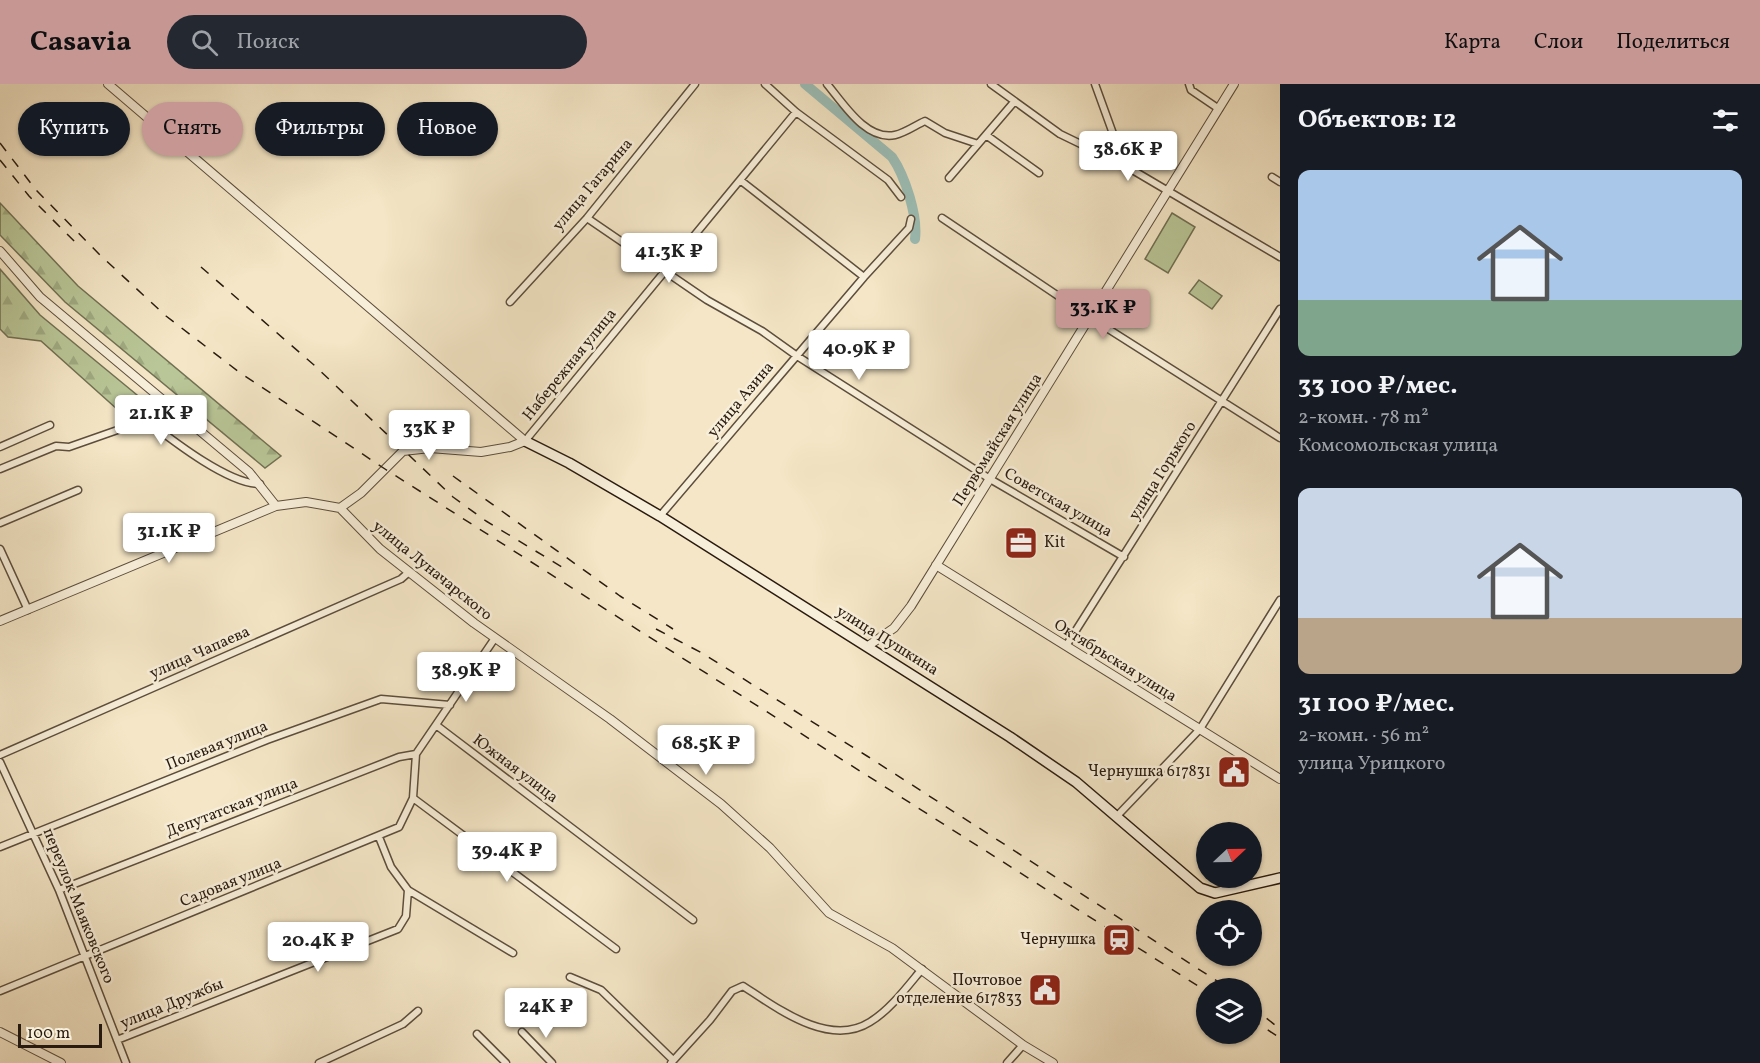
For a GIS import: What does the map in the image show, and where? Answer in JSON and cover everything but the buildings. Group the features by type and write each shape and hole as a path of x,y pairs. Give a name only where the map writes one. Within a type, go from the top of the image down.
{"main road":[{"name":"улица Пушкина","path":"525,441 569,463 660,516 1010,737 1076,782 1118,815 1200,888 1215,893 1280,878"}],"street":[{"path":"0,621 276,506 306,502 340,508 361,493 403,451 430,448 481,452 510,447 525,441 108,84"},
{"name":"улица Гагарина","path":"510,302 586,218 687,90 695,84"},
{"path":"765,84 796,112 881,174 901,197"},
{"path":"827,84 859,122 877,134 894,135 925,121 945,133 978,144"},
{"path":"991,84 1060,134 1124,165 1280,257"},
{"path":"1095,84 1124,165"},
{"path":"1189,84 1191,90 1219,109"},
{"name":"Первомайская улица","path":"868,646 902,619 1091,318 1234,84"},
{"path":"949,178 1014,102"},
{"name":"Набережная улица","path":"525,441 796,112"},
{"path":"986,135 1039,174"},
{"path":"1272,177 1280,182"},
{"path":"740,180 864,277"},
{"name":"Советская улица","path":"586,218 664,272 762,331 797,356 990,478 1124,557"},
{"path":"942,218 1091,318 1280,438"},
{"name":"улица Азина","path":"660,516 864,277 909,228 911,219"},
{"path":"0,251 40,297 260,484 276,506"},
{"name":"улица Горького","path":"1066,646 1280,309"},
{"path":"0,469 56,446 69,447 146,420 191,453 240,481 260,484"},
{"path":"0,447 50,425"},
{"path":"0,523 78,490"},
{"name":"улица Луначарского","path":"340,508 380,549 409,572 495,638 610,719 721,804 770,848 829,913 892,948 1023,1045 1053,1063"},
{"path":"0,549 28,610"},
{"name":"Октябрьская улица","path":"936,566 1280,779"},
{"name":"улица Чапаева","path":"0,755 401,579 409,572"},
{"path":"1118,815 1200,729 1280,600"},
{"path":"416,754 495,638"},
{"name":"Полевая улица","path":"0,847 267,740 381,699 450,705"},
{"name":"Южная улица","path":"436,725 693,920"},
{"name":"Садовая улица","path":"0,991 399,827 413,798 416,754"},
{"name":"Депутатская улица","path":"58,890 399,757 416,754"},
{"name":"переулок Маяковского","path":"0,762 58,890 126,1063"},
{"path":"413,798 616,949"},
{"path":"379,837 391,867 408,890 513,952"},
{"name":"улица Дружбы","path":"117,1040 398,929 406,916 408,890"},
{"path":"570,977 601,990 672,1061 710,1020 732,991 743,986 781,1011 823,1029 856,1029 872,1021 922,969"},
{"path":"319,1063 403,1024 418,1011"},
{"path":"0,1032 60,1063"},
{"path":"522,1032 552,1063"},
{"path":"477,1034 506,1063"},
{"path":"1007,1063 1023,1045"}],"green space":[{"path":"0,203 78,286 281,456 265,468 65,302 0,235"},
{"path":"1172,213 1195,227 1168,273 1145,259"},
{"path":"0,269 40,315 148,404 118,410 41,341 8,337 0,329"},
{"path":"1199,280 1222,296 1212,309 1189,293"}],"waterway":[{"path":"805,84 892,157 902,175 909,196 915,219 915,239"}],"railway":[{"path":"0,143 36,190 100,255 166,316 239,372 385,469 1196,985"},
{"path":"0,160 29,196 77,244"},
{"path":"201,267 314,365 453,497 486,521 562,567"},
{"path":"453,476 620,596 673,629"},
{"path":"656,629 702,653 867,756 1212,978"},
{"path":"1262,1015 1280,1029"},
{"path":"1262,1026 1277,1036"}],"place":[{"name":"Kit","path":"1021,543"},
{"name":"Чернушка 617831","path":"1234,772"},
{"name":"Чернушка","path":"1119,940"},
{"name":"Почтовое отделение 617833","path":"1045,990"}]}
